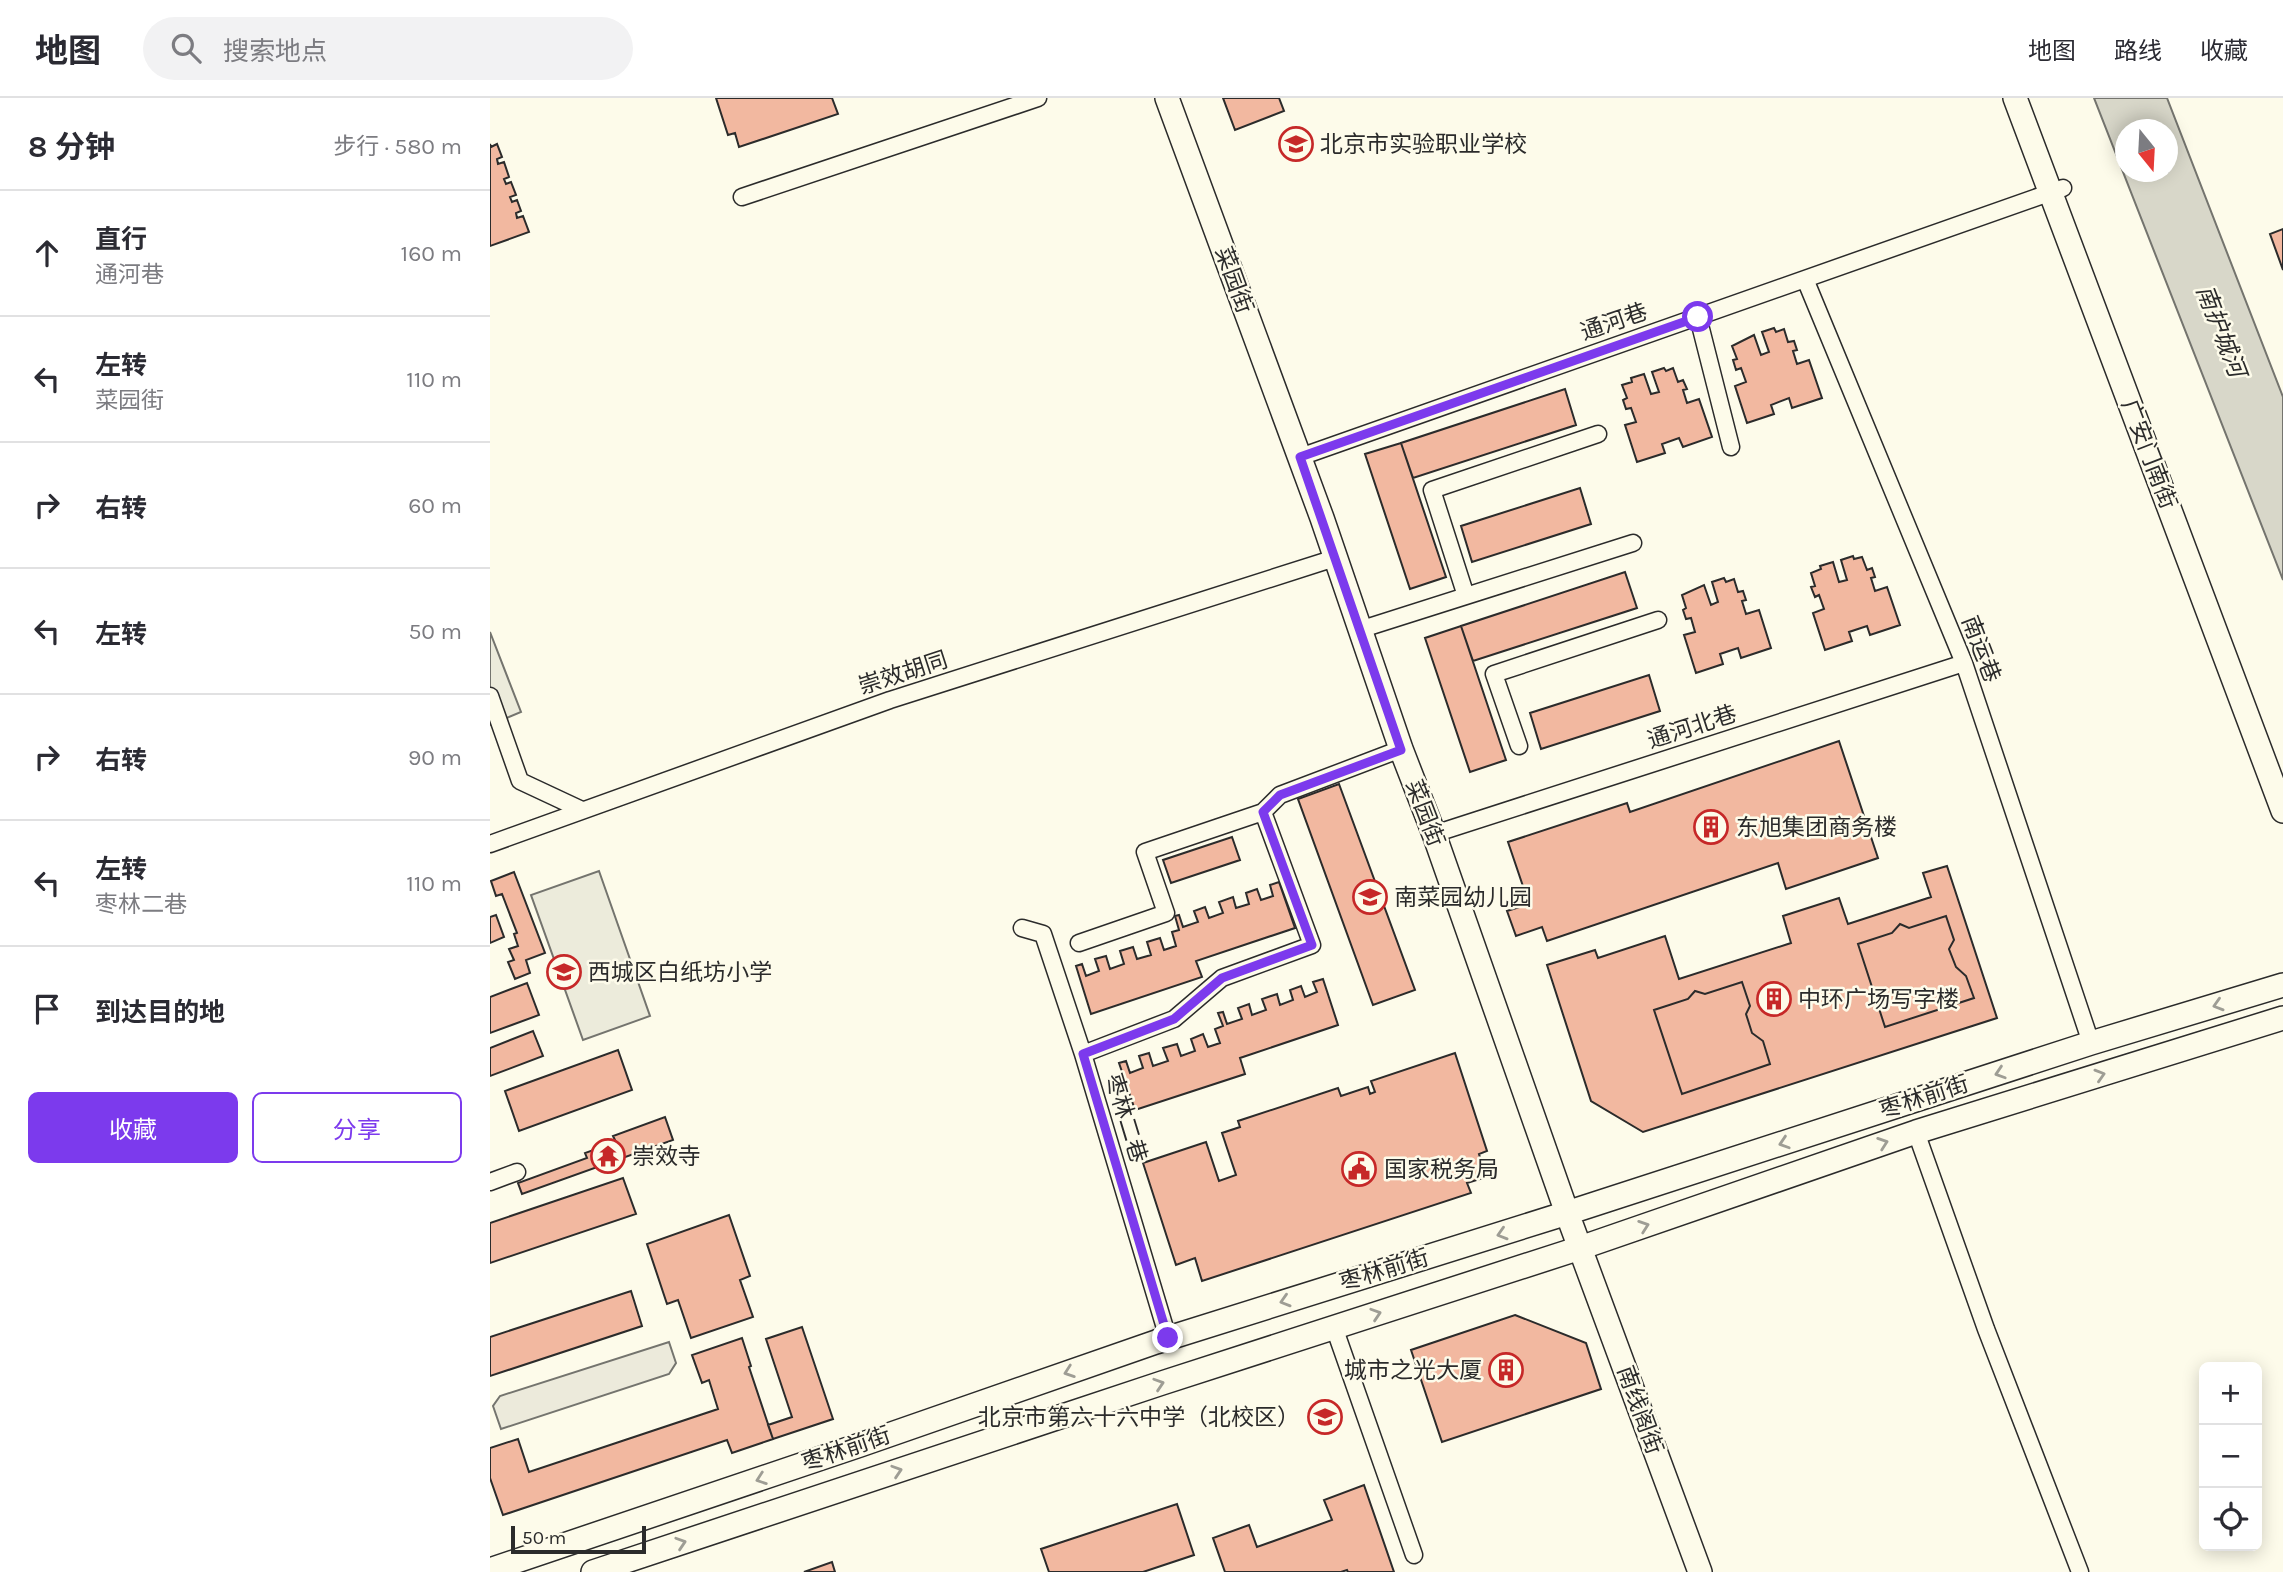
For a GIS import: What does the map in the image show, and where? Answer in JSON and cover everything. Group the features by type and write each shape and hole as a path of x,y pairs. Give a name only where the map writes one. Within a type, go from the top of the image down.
{"main road":[{"name":"菜园街","path":"1167,98 1300,457 1401,750 1434,834 1580,1248"},
{"name":"广安门南街","path":"2015,98 2057,190 2283,770"},
{"name":"广安门南街","path":"2029,98 2057,190 2283,811"},
{"name":"枣林前街","path":"490,1570 1168,1338 1567,1213 2091,1043 2283,985"},
{"name":"枣林前街","path":"593,1572 1580,1248 1916,1132 2283,1018"},
{"name":"南线阁街","path":"1580,1248 1700,1572"}],"street":[{"path":"741,197 1038,98"},
{"name":"通河巷","path":"1300,457 2057,190"},
{"name":"南运巷","path":"1805,279 1964,663 2091,1043"},
{"path":"1698,317 1731,447"},
{"path":"1466,596 1432,489 1598,434"},
{"path":"1359,630 1633,543"},
{"name":"崇效胡同","path":"490,844 890,700 1335,558"},
{"path":"1519,746 1494,674 1658,620"},
{"name":"通河北巷","path":"1434,834 1964,663"},
{"path":"490,696 520,781 582,810"},
{"path":"1079,943 1166,913 1145,852 1263,812 1280,795 1401,750"},
{"path":"1083,1054 1174,1019 1222,978 1312,945 1263,812"},
{"name":"枣林二巷","path":"1022,928 1044,934 1168,1338"},
{"path":"1916,1132 1986,1329 2080,1572"},
{"path":"490,1182 517,1172"},
{"path":"1334,1327 1414,1555"}],"shaded area":[{"path":"490,632 521,712 490,725"},
{"path":"599,871 650,1016 583,1040 531,895"},
{"path":"669,1342 676,1363 669,1374 501,1429 493,1406 500,1396"}],"water":[{"path":"2094,98 2167,98 2175,119 2115,119 2115,152"},
{"name":"南护城河","path":"2178,126 2283,397 2283,580 2127,182 2178,182"}],"building":[{"path":"716,98 832,98 838,114 739,147 735,133 728,135"},
{"path":"1223,98 1279,98 1284,111 1235,130"},
{"path":"490,144 491,147 497,144 502,157 497,159 498,164 504,162 509,177 504,179 506,184 511,182 516,195 510,197 512,202 517,200 521,211 516,213 517,218 523,216 529,232 490,246"},
{"path":"2283,229 2283,270 2270,234"},
{"path":"1774,328 1776,332 1784,329 1788,342 1794,341 1797,350 1793,351 1797,364 1809,360 1822,398 1792,408 1789,398 1771,405 1774,414 1747,423 1735,386 1746,382 1741,368 1736,370 1733,360 1737,359 1732,346 1754,335 1761,355 1769,352 1762,332"},
{"path":"1664,368 1666,371 1673,368 1678,382 1683,380 1687,389 1683,390 1687,403 1699,399 1712,437 1683,447 1679,438 1662,444 1665,453 1637,462 1625,425 1636,422 1631,408 1626,409 1623,400 1627,398 1622,385 1632,382 1631,378 1644,374 1651,394 1659,392 1652,372"},
{"path":"1565,389 1576,425 1413,478 1401,443"},
{"path":"1401,443 1446,577 1410,589 1365,454"},
{"path":"1580,488 1591,524 1472,562 1461,526"},
{"path":"1853,556 1854,559 1862,557 1867,570 1872,568 1875,577 1871,578 1875,591 1887,587 1900,625 1870,635 1867,626 1849,632 1852,641 1825,650 1813,613 1824,609 1819,595 1815,597 1811,587 1815,586 1811,573 1821,569 1820,566 1833,562 1839,582 1847,580 1841,560"},
{"path":"1625,572 1637,608 1473,661 1461,626"},
{"path":"1724,578 1726,582 1734,579 1738,592 1743,591 1746,600 1742,601 1746,614 1759,610 1771,648 1741,658 1738,648 1720,654 1723,664 1696,673 1684,635 1695,632 1691,618 1686,619 1682,595 1704,585 1711,605 1718,602 1712,582"},
{"path":"1461,626 1506,760 1470,772 1425,638"},
{"path":"1649,675 1660,711 1541,749 1530,713"},
{"name":"东旭集团商务楼","path":"1839,741 1878,858 1786,889 1778,863 1547,941 1542,927 1516,936 1507,911 1529,904 1508,842 1627,803 1630,812"},
{"path":"1339,784 1415,990 1373,1005 1298,799"},
{"path":"1232,837 1240,860 1171,883 1163,860"},
{"name":"中环广场写字楼","path":"1947,866 1997,1018 1643,1132 1591,1101 1547,965 1595,950 1598,958 1665,936 1679,979 1791,943 1783,916 1839,898 1848,924 1931,897 1923,873"},
{"path":"514,872 545,953 526,960 530,973 515,979 508,962 514,960 509,949 518,946 514,934 517,933 502,894 496,896 491,881"},
{"path":"1279,882 1295,928 1196,961 1202,977 1091,1014 1076,966 1082,964 1086,976 1099,971 1095,959 1106,956 1110,969 1124,964 1120,951 1133,947 1137,959 1151,955 1147,942 1160,938 1164,950 1176,946 1172,932 1179,930 1175,916 1179,915 1183,927 1198,922 1194,911 1205,907 1209,918 1223,913 1219,902 1233,897 1236,908 1249,904 1246,893 1257,889 1261,900 1273,896 1270,885"},
{"path":"496,915 504,937 490,943 490,917"},
{"path":"1946,916 1954,940 1949,949 1956,967 1966,976 1974,998 1885,1027 1858,944 1892,933 1900,924 1909,928"},
{"path":"1323,979 1338,1025 1240,1058 1245,1074 1135,1110 1119,1063 1126,1061 1130,1073 1143,1068 1139,1056 1149,1053 1153,1066 1168,1061 1163,1048 1177,1044 1181,1056 1195,1051 1191,1039 1203,1034 1208,1047 1220,1043 1215,1029 1223,1026 1218,1013 1223,1012 1227,1024 1242,1019 1238,1008 1249,1004 1252,1015 1266,1010 1262,999 1277,994 1280,1005 1293,1000 1290,990 1301,986 1305,997 1317,992 1313,982"},
{"path":"1742,982 1750,1006 1746,1014 1752,1033 1763,1041 1770,1064 1682,1094 1654,1010 1688,999 1695,991 1705,994"},
{"path":"527,983 539,1015 490,1033 490,997"},
{"path":"533,1031 543,1056 490,1076 490,1048"},
{"path":"618,1050 632,1090 519,1131 505,1091"},
{"name":"国家税务局","path":"1455,1053 1487,1151 1479,1154 1486,1177 1467,1183 1471,1193 1202,1281 1195,1258 1176,1265 1143,1163 1206,1142 1219,1181 1236,1175 1222,1133 1240,1127 1238,1121 1338,1088 1341,1096 1368,1087 1370,1094 1375,1092 1371,1081"},
{"name":"崇效寺","path":"665,1117 673,1140 522,1194 518,1183 587,1158 585,1153 616,1142 613,1136"},
{"path":"623,1178 636,1214 490,1263 490,1223"},
{"path":"729,1215 750,1276 740,1280 753,1317 691,1338 678,1300 667,1304 647,1244"},
{"path":"631,1291 642,1326 490,1376 490,1337"},
{"name":"城市之光大厦","path":"1515,1315 1586,1343 1601,1389 1442,1442 1411,1350"},
{"path":"802,1327 833,1419 773,1439 768,1425 792,1417 766,1339"},
{"path":"742,1338 773,1439 732,1453 727,1440 503,1515 490,1478 490,1448 518,1439 529,1472 718,1409 709,1380 702,1383 692,1355"},
{"path":"1364,1485 1394,1572 1225,1572 1213,1538 1249,1525 1257,1547 1332,1520 1324,1500"},
{"path":"1177,1504 1194,1555 1143,1572 1049,1572 1041,1549"},
{"path":"832,1562 835,1572 804,1572"}],"place":[{"name":"北京市实验职业学校","path":"1296,144"},
{"name":"东旭集团商务楼","path":"1711,827"},
{"name":"南菜园幼儿园","path":"1370,897"},
{"name":"西城区白纸坊小学","path":"564,972"},
{"name":"中环广场写字楼","path":"1774,999"},
{"name":"崇效寺","path":"608,1156"},
{"name":"国家税务局","path":"1359,1169"},
{"name":"城市之光大厦","path":"1506,1370"},
{"name":"北京市第六十六中学（北校区）","path":"1325,1417"}],"route":[{"path":"1168,1338 1083,1054 1174,1019 1222,978 1312,945 1263,812 1280,795 1401,750 1300,457 1698,317"}]}
